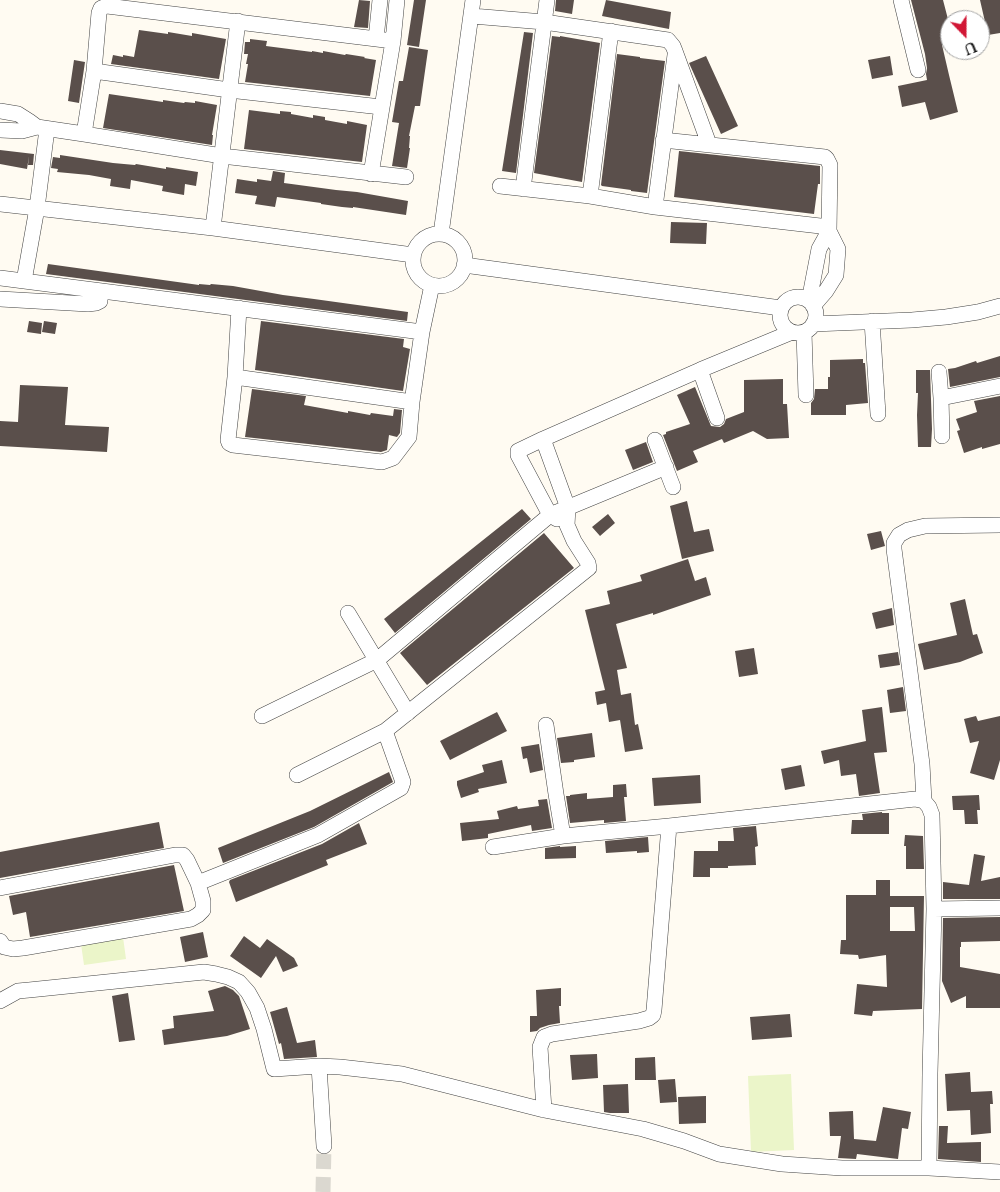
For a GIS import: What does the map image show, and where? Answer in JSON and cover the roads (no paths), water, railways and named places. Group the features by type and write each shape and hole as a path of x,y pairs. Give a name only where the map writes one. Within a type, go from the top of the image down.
{"street":[{"path":"376,39 380,0"},
{"path":"371,174 393,41 397,0"},
{"path":"441,234 474,0"},
{"path":"522,189 547,0"},
{"path":"901,0 918,70"},
{"path":"84,134 94,71 99,14 101,8 107,6 393,41"},
{"path":"472,16 544,22 668,40 675,51 709,144"},
{"path":"213,228 238,22"},
{"path":"590,196 611,32"},
{"path":"655,207 675,51"},
{"path":"94,71 229,90 381,107"},
{"path":"0,111 18,114 42,128"},
{"path":"24,281 36,208 42,128"},
{"path":"0,130 22,131 42,128 222,156 406,177"},
{"path":"663,140 827,159 830,165 829,229 838,249 836,275 826,292 811,304"},
{"path":"500,186 590,196 655,207 829,229"},
{"path":"0,204 213,228 413,255"},
{"path":"567,525 550,515 518,455 518,451 700,370 803,329 816,318 811,304 819,249 829,229"},
{"path":"433,234 441,234 454,239 460,244 465,258 462,272 458,278 445,285 437,286 424,281 418,276 413,262 413,255 420,242 426,237 433,234"},
{"path":"464,265 781,308"},
{"path":"0,278 422,332"},
{"path":"239,308 229,444 382,462 393,458 409,437 422,332 432,285"},
{"path":"0,299 96,303 100,301 100,291"},
{"path":"811,304 804,298 798,297 786,302 781,308 780,318 786,329 803,329 872,321 946,318 1000,306"},
{"path":"872,321 878,414"},
{"path":"803,329 806,396"},
{"path":"700,370 717,418"},
{"path":"939,372 942,436"},
{"path":"235,378 412,402"},
{"path":"941,398 1000,386"},
{"path":"297,775 385,731 589,568 567,525 568,508 543,439"},
{"path":"655,440 673,487"},
{"path":"262,716 377,660 550,515 666,467"},
{"path":"929,1168 934,909 932,815 924,801 922,764 894,543 899,535 908,530 925,526 1000,525"},
{"path":"348,613 408,712"},
{"path":"546,725 563,836"},
{"path":"198,883 318,835 401,788 402,782 385,731"},
{"path":"493,847 563,836 915,799 924,801"},
{"path":"544,1110 540,1047 544,1037 552,1034 639,1021 652,1015 654,1010 669,826"},
{"path":"0,888 183,855 188,860 203,901 203,910 191,919 23,948 13,949 4,947 0,941"},
{"path":"934,909 1000,908"},
{"path":"0,1001 18,991 204,972 216,974 239,982 248,992 257,1008 274,1069 319,1066 402,1074 544,1110 643,1129 719,1154 782,1164 842,1168 929,1168 1000,1172"},
{"path":"319,1066 324,1146"}],"tunnel":[{"path":"323,1192 324,1146"}]}
